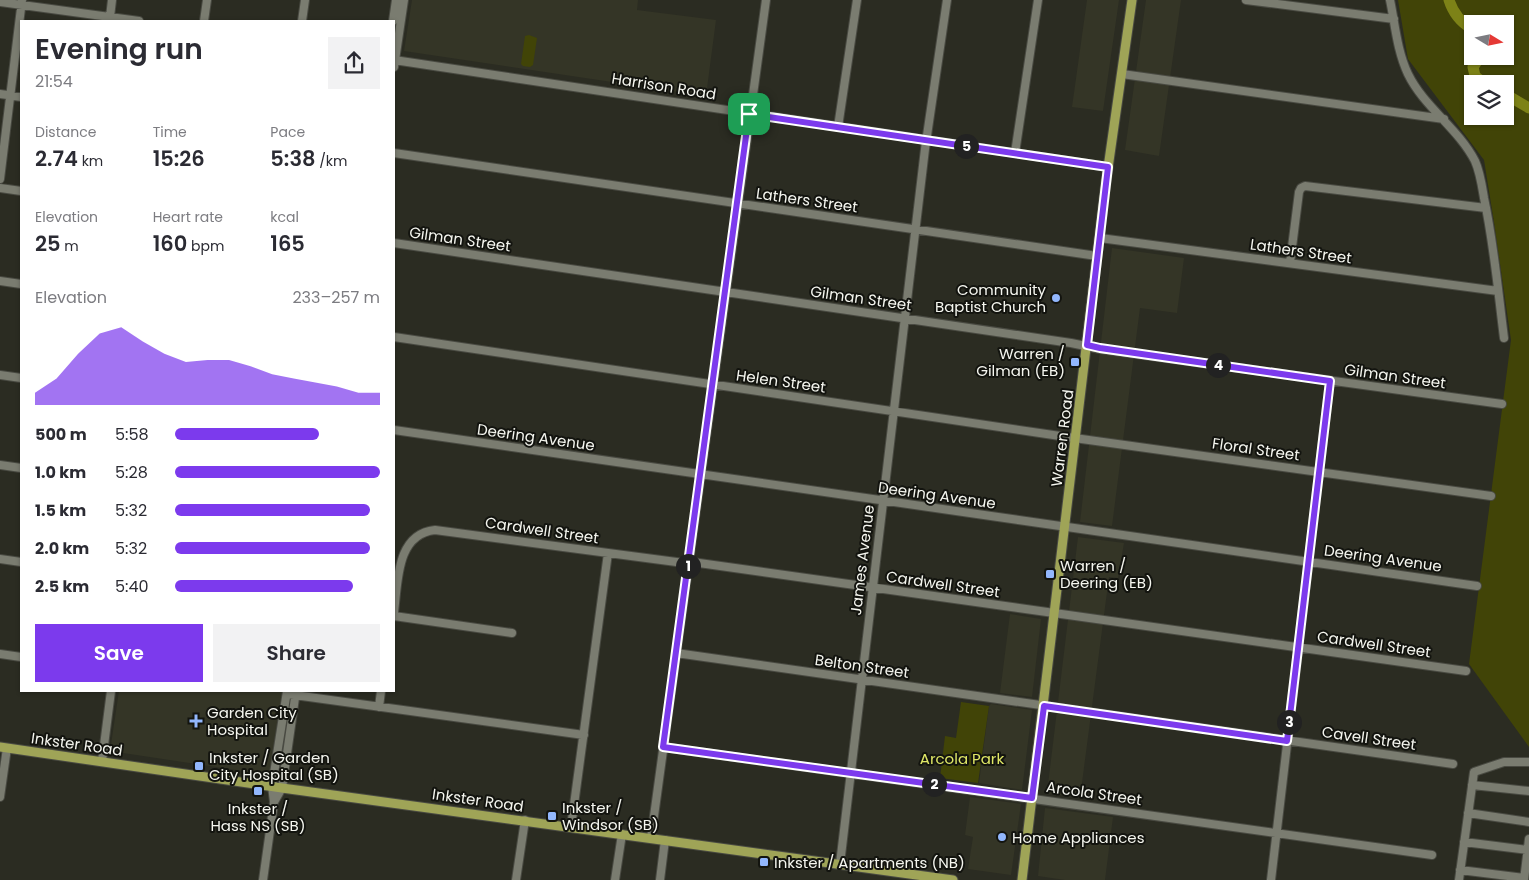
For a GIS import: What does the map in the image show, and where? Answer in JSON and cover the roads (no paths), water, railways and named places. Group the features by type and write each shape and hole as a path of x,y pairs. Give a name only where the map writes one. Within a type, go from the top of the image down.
{"main road":[{"name":"Warren Road","path":"1022,880 1108,167 1132,0"},
{"name":"Inkster Road","path":"4,748 953,880"}],"street":[{"path":"110,17 112,0"},
{"path":"204,20 207,0"},
{"path":"302,20 305,0"},
{"path":"393,20 396,0"},
{"path":"395,56 404,0"},
{"path":"651,838 766,0"},
{"path":"838,126 856,0"},
{"name":"James Avenue","path":"840,864 927,140 947,0"},
{"path":"1015,153 1038,0"},
{"path":"1246,0 1394,19"},
{"path":"1390,0 1400,55 1408,74 1425,100 1444,120 1474,159 1478,168 1486,208 1504,338"},
{"path":"0,2 22,2 132,20"},
{"path":"0,180 22,2"},
{"name":"Harrison Road","path":"395,62 1108,167"},
{"path":"1122,74 1444,120"},
{"path":"0,94 20,97"},
{"name":"Lathers Street","path":"395,153 1098,256"},
{"path":"1290,263 1299,192 1303,186 1486,208"},
{"path":"0,188 20,191"},
{"name":"Lathers Street","path":"1100,238 1498,291"},
{"name":"Gilman Street","path":"395,243 1100,348 1502,404"},
{"path":"0,281 20,284"},
{"name":"Helen Street","path":"395,337 1076,438"},
{"path":"0,375 20,378"},
{"path":"1270,880 1330,381"},
{"name":"Deering Avenue","path":"395,430 1477,586"},
{"name":"Floral Street","path":"1076,438 1491,496"},
{"path":"0,465 20,468"},
{"name":"Cardwell Street","path":"395,605 402,558 409,544 417,536 430,530 444,530 1055,612 1466,671"},
{"path":"571,826 608,553"},
{"path":"0,559 20,562"},
{"path":"395,616 512,633"},
{"name":"Belton Street","path":"676,653 1044,706"},
{"path":"0,654 20,657"},
{"path":"102,761 111,692"},
{"path":"263,880 274,802 272,786 287,692 379,707 584,735"},
{"path":"379,707 382,692"},
{"path":"274,802 282,788 296,693"},
{"name":"Cavell Street","path":"1044,706 1453,764"},
{"name":"Arcola Street","path":"663,747 1432,855"},
{"path":"0,797 4,748"},
{"path":"1459,880 1474,772 1504,762 1529,762"},
{"path":"1472,785 1529,791"},
{"path":"1468,813 1529,822"},
{"path":"516,880 525,820"},
{"path":"615,880 622,834"},
{"path":"1460,870 1524,879 1529,839"},
{"path":"660,880 665,840"},
{"path":"1464,842 1528,850"}],"waterway":[{"path":"1449,0 1458,17 1464,23"},
{"path":"1474,65 1475,75"},
{"path":"1514,99 1529,108"}],"place":[{"name":"Community Baptist Church","path":"1056,298"},
{"name":"Warren / Gilman (EB)","path":"1075,362"},
{"name":"Warren / Deering (EB)","path":"1050,574"},
{"name":"Garden City Hospital","path":"196,721"},
{"name":"Inkster / Garden City Hospital (SB)","path":"199,766"},
{"name":"Inkster / Hass NS (SB)","path":"258,791"},
{"name":"Inkster / Windsor (SB)","path":"552,816"},
{"name":"Home Appliances","path":"1002,837"},
{"name":"Inkster / Apartments (NB)","path":"764,862"}],"park label":[{"name":"Arcola Park","path":"962,758"}]}
